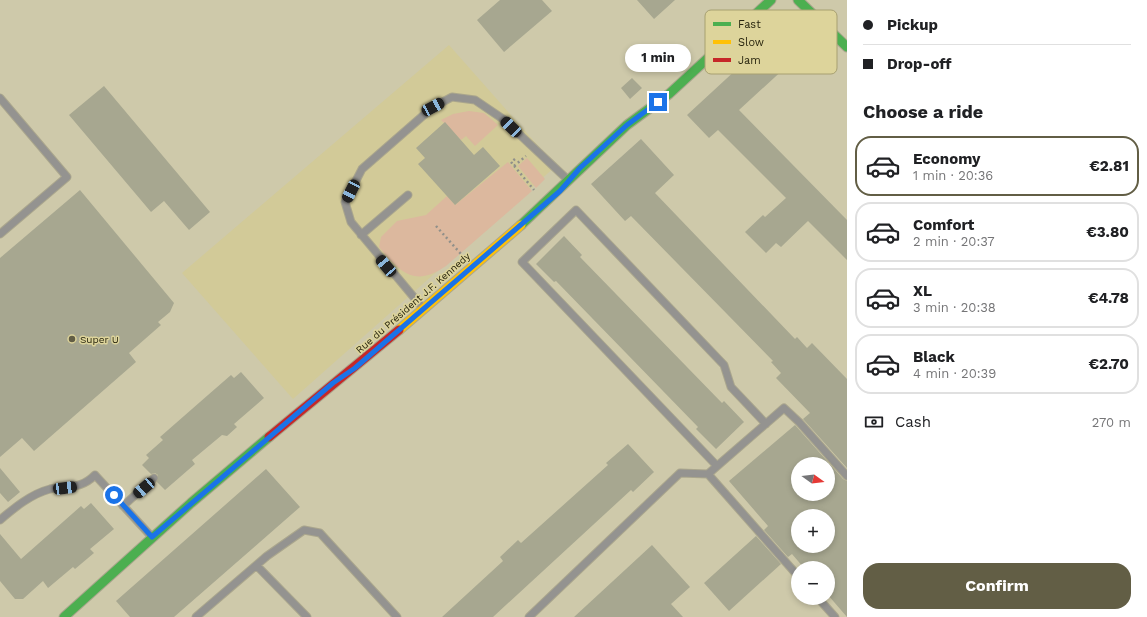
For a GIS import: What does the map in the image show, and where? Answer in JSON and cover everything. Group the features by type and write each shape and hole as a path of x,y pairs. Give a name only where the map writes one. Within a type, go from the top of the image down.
{"street":[{"name":"Rue du Président J.F. Kennedy","path":"761,10 772,0"},
{"path":"801,1 810,10"},
{"path":"837,37 847,47"},
{"name":"Rue du Président J.F. Kennedy","path":"64,617 152,537 317,396 355,368 473,267 546,203 580,168 627,125 669,94 705,61"}],"lane":[{"path":"424,308 351,222 345,202 362,169 433,107 452,97 475,100 503,119 569,180"},
{"path":"0,98 67,177 0,234"},
{"path":"361,235 408,195"},
{"path":"717,466 522,262 576,210 724,365 730,387 766,424"},
{"path":"529,617 680,473 708,474 784,408 799,422 847,476"},
{"path":"708,474 791,568"},
{"path":"0,520 39,493 50,489 77,487 90,481 96,475 152,537"},
{"path":"123,506 154,478"},
{"path":"196,617 257,566 304,530 320,533 397,617"},
{"path":"257,566 307,617"},
{"path":"824,605 835,617"}],"path":[{"path":"515,158 511,162 546,203"},
{"path":"436,226 473,267"}],"shaded area":[{"path":"449,45 556,166 293,399 182,273"},
{"path":"469,111 484,113 498,125 475,146 466,136 461,140 441,120 453,114"},
{"path":"527,158 545,179 536,188 518,166"},
{"path":"508,162 532,191 446,266 435,273 425,276 408,274 394,264 379,247 381,237 397,221 426,215 447,196 455,205"}],"building":[{"path":"500,0 542,0 552,11 504,52 477,20"},
{"path":"637,0 675,0 654,19"},
{"path":"731,74 778,74 739,110 847,220 847,260 808,221 781,247 776,243 766,253 745,232 763,215 765,217 786,198 718,130 709,138 687,115"},
{"path":"632,78 642,88 630,99 621,88"},
{"path":"104,86 210,212 189,230 164,201 151,212 69,115"},
{"path":"445,122 474,155 483,147 500,166 455,205 418,164 425,158 416,148"},
{"path":"641,139 674,175 655,193 795,339 797,337 807,348 812,343 847,379 847,468 803,419 810,413 776,378 781,373 771,362 773,361 631,216 625,221 591,184"},
{"name":"Super U","path":"80,190 174,303 170,312 158,322 161,325 129,353 136,362 34,451 22,438 0,457 0,258"},
{"path":"564,236 582,255 580,257 722,403 724,401 744,422 716,449 696,429 698,427 556,281 554,282 536,264"},
{"path":"241,372 264,398 234,424 237,427 227,436 222,435 192,460 195,464 165,490 157,482 158,475 155,473 151,474 142,465 149,458 146,455 163,440 160,437 208,395 231,375 234,378"},
{"path":"795,425 823,457 791,457 791,501 835,501 835,470 843,479 847,481 847,617 835,603 835,561 798,561 792,554 788,557 764,530 768,526 729,481"},
{"path":"628,444 654,472 633,492 631,490 493,617 442,617 503,561 500,557 518,540 521,543 608,465 606,463"},
{"path":"0,468 20,492 8,502 0,493"},
{"path":"266,469 300,507 174,617 130,617 116,601"},
{"path":"91,503 114,529 90,549 94,553 75,569 73,567 48,588 43,581 23,599 15,599 0,581 0,534 21,559 81,506 84,509"},
{"path":"756,536 781,564 729,611 704,583"},
{"path":"652,545 690,587 671,604 683,617 574,617"}],"traffic: fast":[{"path":"760,10 771,0"},
{"path":"798,0 808,10"},
{"path":"837,37 847,47"},
{"path":"521,225 627,125 669,94 705,61"},
{"path":"64,617 191,503 269,437"}],"traffic: slow":[{"path":"399,330 521,225"}],"traffic: jam":[{"path":"269,437 399,330"}],"place":[{"name":"Super U","path":"72,339"}],"route":[{"path":"114,495 152,537 333,383 355,368 560,191 580,168 627,125 658,102"}]}
